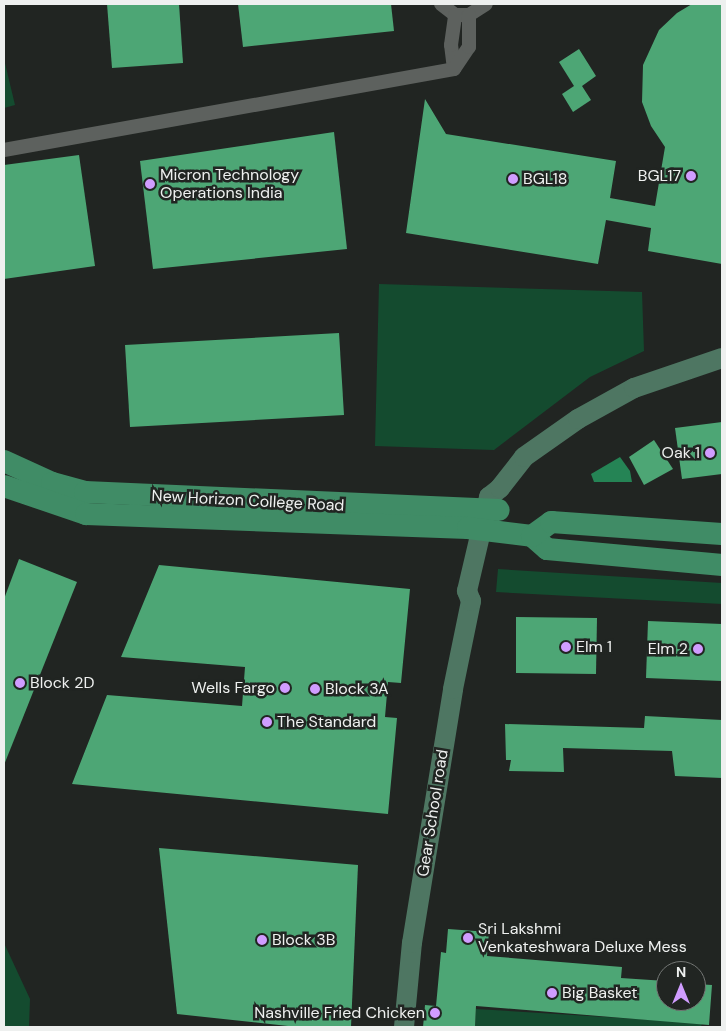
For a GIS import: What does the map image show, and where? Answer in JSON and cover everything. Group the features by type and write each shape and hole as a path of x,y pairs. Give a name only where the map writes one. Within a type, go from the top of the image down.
{"main road":[{"name":"Gear School road","path":"404,1027 412,943 453,689 471,601 467,591 490,519 489,497 500,488 524,457 578,419 634,388 722,358"},
{"name":"New Horizon College Road","path":"4,461 52,483 86,492 338,505 490,519"},
{"name":"New Horizon College Road","path":"4,486 86,514 490,519"},
{"path":"490,519 532,536 547,549 722,565"},
{"path":"532,536 551,522 722,534"}],"street":[{"path":"441,4 455,15 469,15 486,4"},
{"path":"454,69 450,45 455,15"},
{"path":"4,150 408,80 454,69 469,47 469,15"}],"shaded area":[{"path":"4,59 15,105 4,108"},
{"path":"379,284 642,292 644,351 590,377 494,450 375,446"},
{"path":"620,457 630,471 632,482 594,482 591,474"},
{"path":"498,569 722,583 722,604 496,592"},
{"path":"4,943 30,999 29,1027 4,1027"},
{"path":"476,1009 702,1023 701,1027 475,1027"}],"building":[{"path":"107,4 179,4 183,63 112,68"},
{"path":"238,4 391,4 394,31 243,47"},
{"path":"692,4 722,4 722,264 648,251 651,228 606,220 598,264 406,233 425,99 446,134 616,161 610,198 655,206 665,147 651,126 642,102 643,65 659,30 677,13"},
{"path":"579,49 596,76 582,86 591,100 573,112 562,94 574,86 559,62"},
{"path":"334,132 347,249 153,269 140,161"},
{"path":"79,155 95,266 4,279 4,165"},
{"path":"339,333 344,415 130,427 125,345"},
{"name":"Oak 1","path":"722,422 722,474 682,479 675,428"},
{"path":"654,440 673,469 644,485 629,457"},
{"name":"Block 2D","path":"19,559 77,582 4,765 4,599"},
{"name":"Block 3A","path":"159,565 410,589 401,683 388,682 385,717 397,718 388,814 72,784 107,695 242,706 245,667 121,657"},
{"name":"Elm 1","path":"516,617 597,618 596,674 516,673"},
{"name":"Elm 2","path":"648,621 722,624 722,681 646,678"},
{"path":"645,716 722,720 722,778 675,776 672,751 563,748 564,772 509,771 511,760 506,760 505,724 644,728"},
{"name":"Block 3B","path":"159,848 358,865 351,1027 297,1027 177,1014"},
{"name":"Big Basket","path":"448,929 489,932 487,956 622,967 621,978 656,980 656,1011 706,1011 706,985 712,985 709,1025 476,1006 475,1027 423,1027 425,1005 436,1006 441,952 446,953"}],"place":[{"name":"BGL17","path":"691,176"},
{"name":"BGL18","path":"513,179"},
{"name":"Micron Technology Operations India","path":"150,184"},
{"name":"Oak 1","path":"710,453"},
{"name":"Elm 1","path":"566,647"},
{"name":"Elm 2","path":"698,649"},
{"name":"Block 2D","path":"20,683"},
{"name":"Wells Fargo","path":"285,688"},
{"name":"Block 3A","path":"315,689"},
{"name":"The Standard","path":"267,722"},
{"name":"Sri Lakshmi Venkateshwara Deluxe Mess","path":"468,938"},
{"name":"Block 3B","path":"262,940"},
{"name":"Big Basket","path":"552,993"},
{"name":"Nashville Fried Chicken","path":"435,1013"}]}
